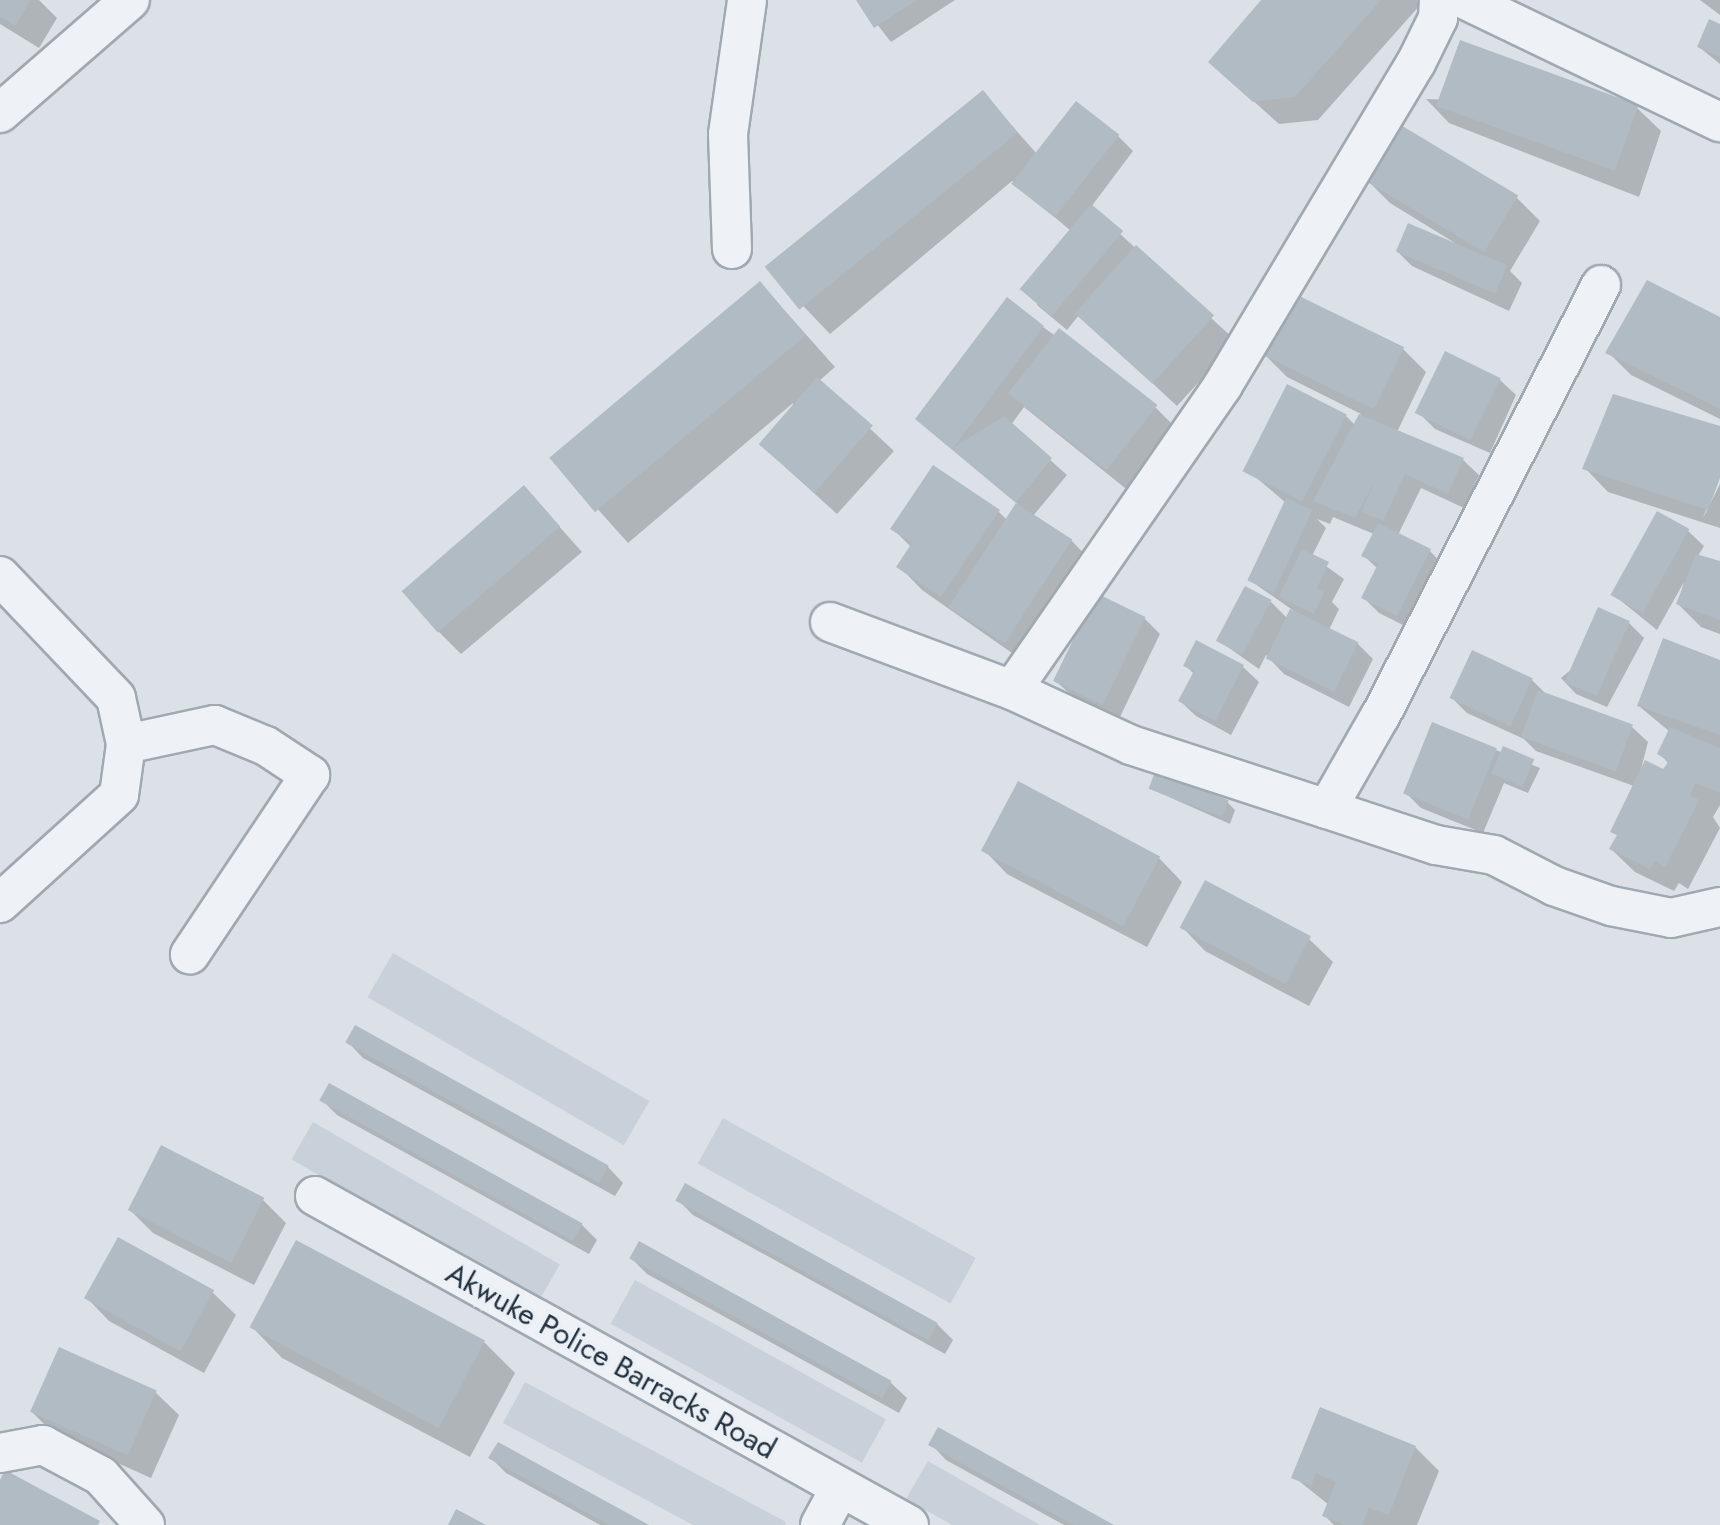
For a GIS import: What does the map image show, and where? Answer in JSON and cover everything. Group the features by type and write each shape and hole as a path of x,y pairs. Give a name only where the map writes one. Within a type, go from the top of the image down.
{"street":[{"path":"0,113 130,0"},
{"path":"732,249 728,134 747,0"},
{"path":"1012,690 1223,385 1416,63 1438,18 1439,0"},
{"path":"1466,0 1720,122"},
{"path":"1327,809 1380,716 1601,285"},
{"path":"0,576 116,698 126,744 119,795 0,903"},
{"path":"830,622 1012,690 1131,745 1436,845 1494,855 1554,886 1611,906 1671,918 1720,907"},
{"path":"126,744 215,725 266,746 310,775 190,954"},
{"name":"Akwuke Police Barracks Road","path":"315,1196 909,1525"},
{"path":"0,1453 43,1445 101,1476 145,1525"},
{"path":"820,1525 840,1488"}],"shaded area":[{"path":"393,953 649,1101 624,1145 368,997"},
{"path":"723,1118 976,1258 951,1304 698,1163"},
{"path":"313,1122 560,1264 538,1302 292,1159"},
{"path":"635,1280 886,1419 862,1463 611,1324"},
{"path":"525,1382 786,1522 785,1525 693,1525 503,1423"},
{"path":"928,1461 1040,1525 952,1525 906,1499"}],"building":[{"path":"0,0 31,0 15,26 0,17"},
{"path":"856,0 917,0 874,28"},
{"path":"1261,0 1381,0 1295,97 1253,102 1208,62"},
{"path":"1709,19 1720,24 1720,57 1697,47"},
{"path":"1460,40 1639,105 1615,171 1436,106"},
{"path":"983,90 1018,133 799,310 765,267"},
{"path":"1076,101 1119,135 1055,218 1011,184"},
{"path":"1399,124 1518,196 1484,252 1365,181"},
{"path":"1091,204 1123,231 1052,316 1020,289"},
{"path":"1408,223 1507,265 1495,294 1396,252"},
{"path":"1136,245 1214,315 1152,384 1074,313"},
{"path":"1647,280 1720,317 1720,409 1605,353"},
{"path":"760,281 806,335 595,512 549,458"},
{"path":"1291,292 1404,347 1374,409 1261,354"},
{"path":"1007,297 1044,326 953,448 1004,416 1052,458 1016,503 915,419"},
{"path":"1059,328 1158,405 1106,470 1008,393"},
{"path":"1445,351 1501,378 1470,440 1415,413"},
{"path":"817,377 873,426 814,493 759,444"},
{"path":"1287,384 1347,414 1302,502 1243,471"},
{"path":"1613,394 1720,426 1720,478 1708,510 1582,469"},
{"path":"1359,414 1464,458 1448,494 1405,474 1383,521 1361,512 1376,479 1355,518 1313,501"},
{"path":"933,465 1000,510 941,597 896,567 912,543 890,529"},
{"path":"524,485 560,527 438,633 402,591"},
{"path":"1286,498 1312,510 1274,593 1248,580"},
{"path":"1016,503 1072,539 1005,643 948,607"},
{"path":"1657,511 1689,529 1643,613 1610,595"},
{"path":"1378,523 1431,549 1397,616 1361,598 1378,564 1361,556"},
{"path":"1302,549 1329,562 1317,588 1324,592 1314,614 1279,597"},
{"path":"1696,554 1720,561 1720,620 1676,604"},
{"path":"1245,586 1271,600 1242,655 1216,641"},
{"path":"1096,593 1145,617 1102,705 1053,681"},
{"path":"1598,607 1630,621 1597,696 1565,682"},
{"path":"1290,609 1358,642 1334,692 1266,658"},
{"path":"1663,638 1720,660 1720,735 1637,706"},
{"path":"1196,640 1244,665 1215,721 1178,701 1194,671 1183,666"},
{"path":"1472,650 1533,678 1510,726 1450,698"},
{"path":"1538,690 1633,725 1616,772 1521,737"},
{"path":"1432,722 1497,748 1468,820 1403,793"},
{"path":"1670,727 1720,748 1720,793 1696,783 1690,795 1699,800 1665,867 1655,861 1650,869 1609,849 1617,835 1610,832 1645,760 1663,769 1669,761 1657,754"},
{"path":"1503,746 1534,759 1523,787 1491,774"},
{"path":"1155,772 1229,800 1222,817 1149,789"},
{"path":"1018,781 1160,857 1123,926 981,851"},
{"path":"1205,880 1311,936 1286,984 1180,928"},
{"path":"355,1025 609,1166 599,1183 345,1042"},
{"path":"329,1083 583,1224 573,1241 319,1100"},
{"path":"161,1145 264,1198 231,1263 128,1210"},
{"path":"685,1183 938,1323 928,1341 675,1200"},
{"path":"118,1237 214,1290 180,1352 84,1298"},
{"path":"296,1240 485,1340 438,1428 250,1327"},
{"path":"639,1241 892,1381 882,1399 629,1258"},
{"path":"59,1347 157,1391 128,1455 30,1412"},
{"path":"1320,1407 1416,1446 1389,1515 1369,1508 1362,1525 1344,1525 1322,1516 1336,1482 1316,1473 1311,1486 1291,1478"},
{"path":"938,1427 1114,1525 1074,1525 928,1445"},
{"path":"498,1442 649,1525 609,1525 488,1458"},
{"path":"5,1470 100,1521 98,1525 0,1525 0,1480"},
{"path":"456,1509 486,1525 448,1525"}]}
